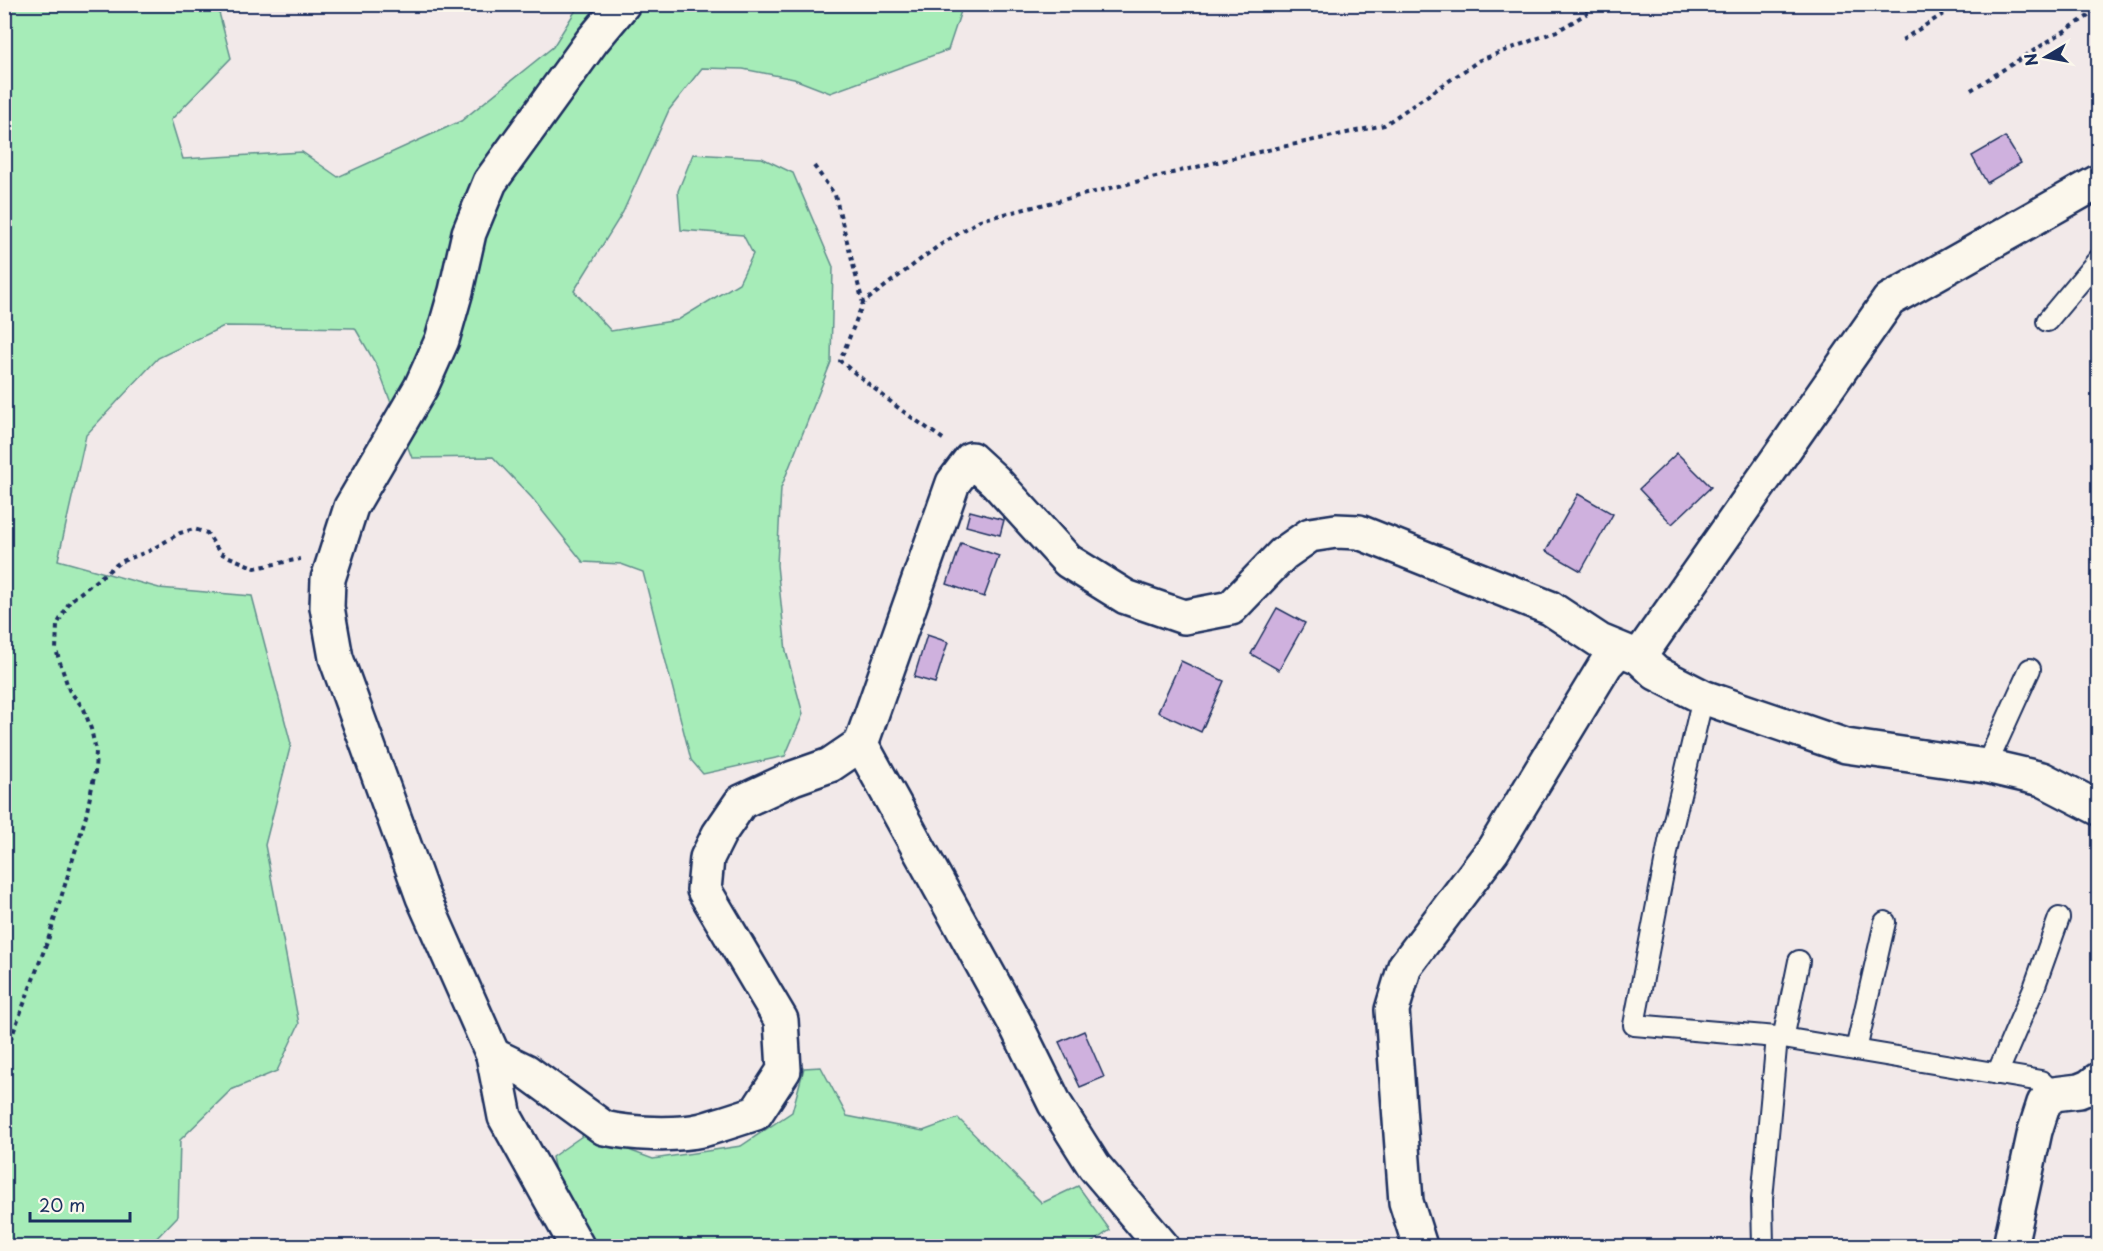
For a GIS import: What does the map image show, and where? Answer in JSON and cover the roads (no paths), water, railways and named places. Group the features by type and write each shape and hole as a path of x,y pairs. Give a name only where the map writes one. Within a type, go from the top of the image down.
{"street":[{"path":"577,1246 505,1117 493,1055 423,897 336,658 327,607 328,579 351,507 422,387 442,340 469,233 490,182 592,41 623,4"},
{"path":"1420,1246 1406,1202 1392,1010 1405,966 1493,850 1606,664 1629,654 1889,300 2098,183"},
{"path":"493,1055 526,1071 604,1128 650,1134 700,1130 756,1113 784,1070 781,1020 704,890 707,858 719,834 741,802 794,778 830,765 861,744 953,483 971,459 995,481 1068,561 1126,597 1184,617 1231,608 1283,554 1310,535 1336,531 1359,532 1550,608 1600,641 1629,654 1656,673 1703,697 1846,746 1986,766 2042,779 2098,807"},
{"path":"861,744 1015,1023 1055,1104 1094,1166 1162,1246"},
{"path":"2010,1246 2035,1131 2044,1103 2054,1094 2079,1091 2098,1080"}],"lane":[{"path":"2047,321 2098,260"},
{"path":"1986,766 2030,669"},
{"path":"1703,697 1669,842 1634,1025 1780,1038 1856,1050 2041,1081 2054,1094"},
{"path":"1997,1074 2034,988 2059,918"},
{"path":"1856,1050 1885,922"},
{"path":"1763,1246 1762,1199 1780,1038 1798,961"}]}
